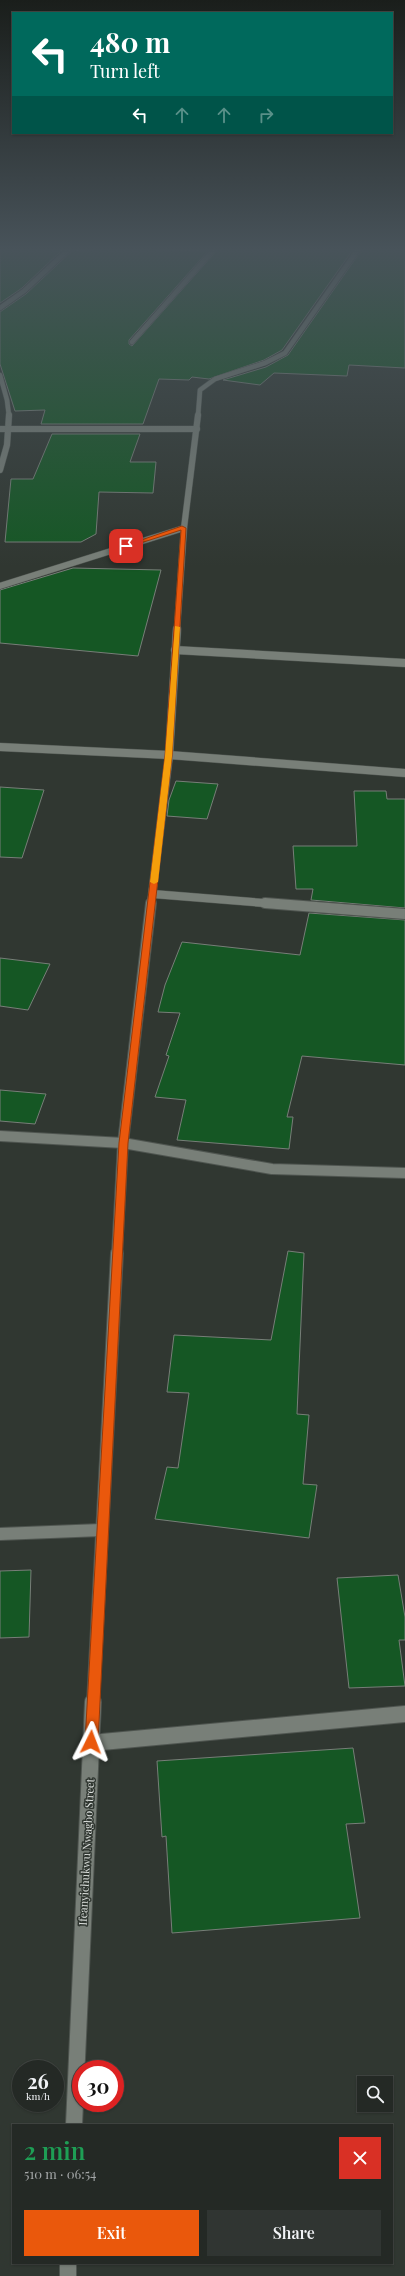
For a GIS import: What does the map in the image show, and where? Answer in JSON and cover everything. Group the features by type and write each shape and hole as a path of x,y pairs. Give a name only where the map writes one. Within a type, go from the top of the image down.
{"street":[{"name":"Ifeanyichukwu Nwagbo Street","path":"74,2124 101,1530 123,1143 169,756 184,528 197,429 200,390 215,379 265,363 283,354"},
{"path":"0,375 8,397 10,429 8,446 0,470"},
{"path":"0,428 197,429"},
{"path":"0,586 184,528"},
{"path":"176,650 405,663"},
{"path":"0,747 169,756 405,773"},
{"path":"152,894 405,914"},
{"path":"0,1136 123,1143 272,1169 405,1173"},
{"path":"0,1534 101,1530"},
{"path":"91,1742 405,1714"},
{"path":"68,2264 68,2276"}],"building":[{"path":"0,354 274,354 264,360 209,379 192,377 189,380 159,379 143,424 41,424 45,410 15,411 0,364"},
{"path":"405,354 405,368 349,365 347,376 274,373 260,385 223,380 266,367 288,355"},
{"path":"52,434 140,434 130,462 156,462 153,493 99,492 96,534 81,542 5,542 11,479 33,479"},
{"path":"73,568 161,570 138,656 0,643 0,590"},
{"path":"176,781 218,784 207,819 167,816 169,800"},
{"path":"0,787 44,790 22,858 0,857"},
{"path":"354,791 386,791 387,799 405,799 405,908 311,900 313,889 296,889 293,846 357,846"},
{"path":"309,913 405,920 405,1065 302,1056 287,1117 293,1117 289,1149 177,1140 186,1100 155,1097 169,1056 166,1055 180,1013 158,1012 165,985 182,942 300,955"},
{"path":"0,958 50,964 28,1010 0,1006"},
{"path":"0,1090 46,1094 35,1124 0,1121"},
{"path":"288,1251 304,1253 297,1414 309,1415 303,1484 317,1485 309,1538 155,1519 167,1467 178,1468 189,1393 167,1392 174,1335 271,1340"},
{"path":"31,1570 29,1637 0,1638 0,1571"},
{"path":"398,1575 405,1617 405,1640 399,1640 405,1686 349,1688 337,1578"},
{"path":"353,1748 365,1823 346,1824 360,1918 172,1933 166,1836 162,1837 157,1761"}],"slow traffic":[{"path":"154,882 169,756 171,699 177,627"}],"route":[{"path":"91,1742 123,1143 169,756 171,699 183,560 184,528 126,546"}]}
